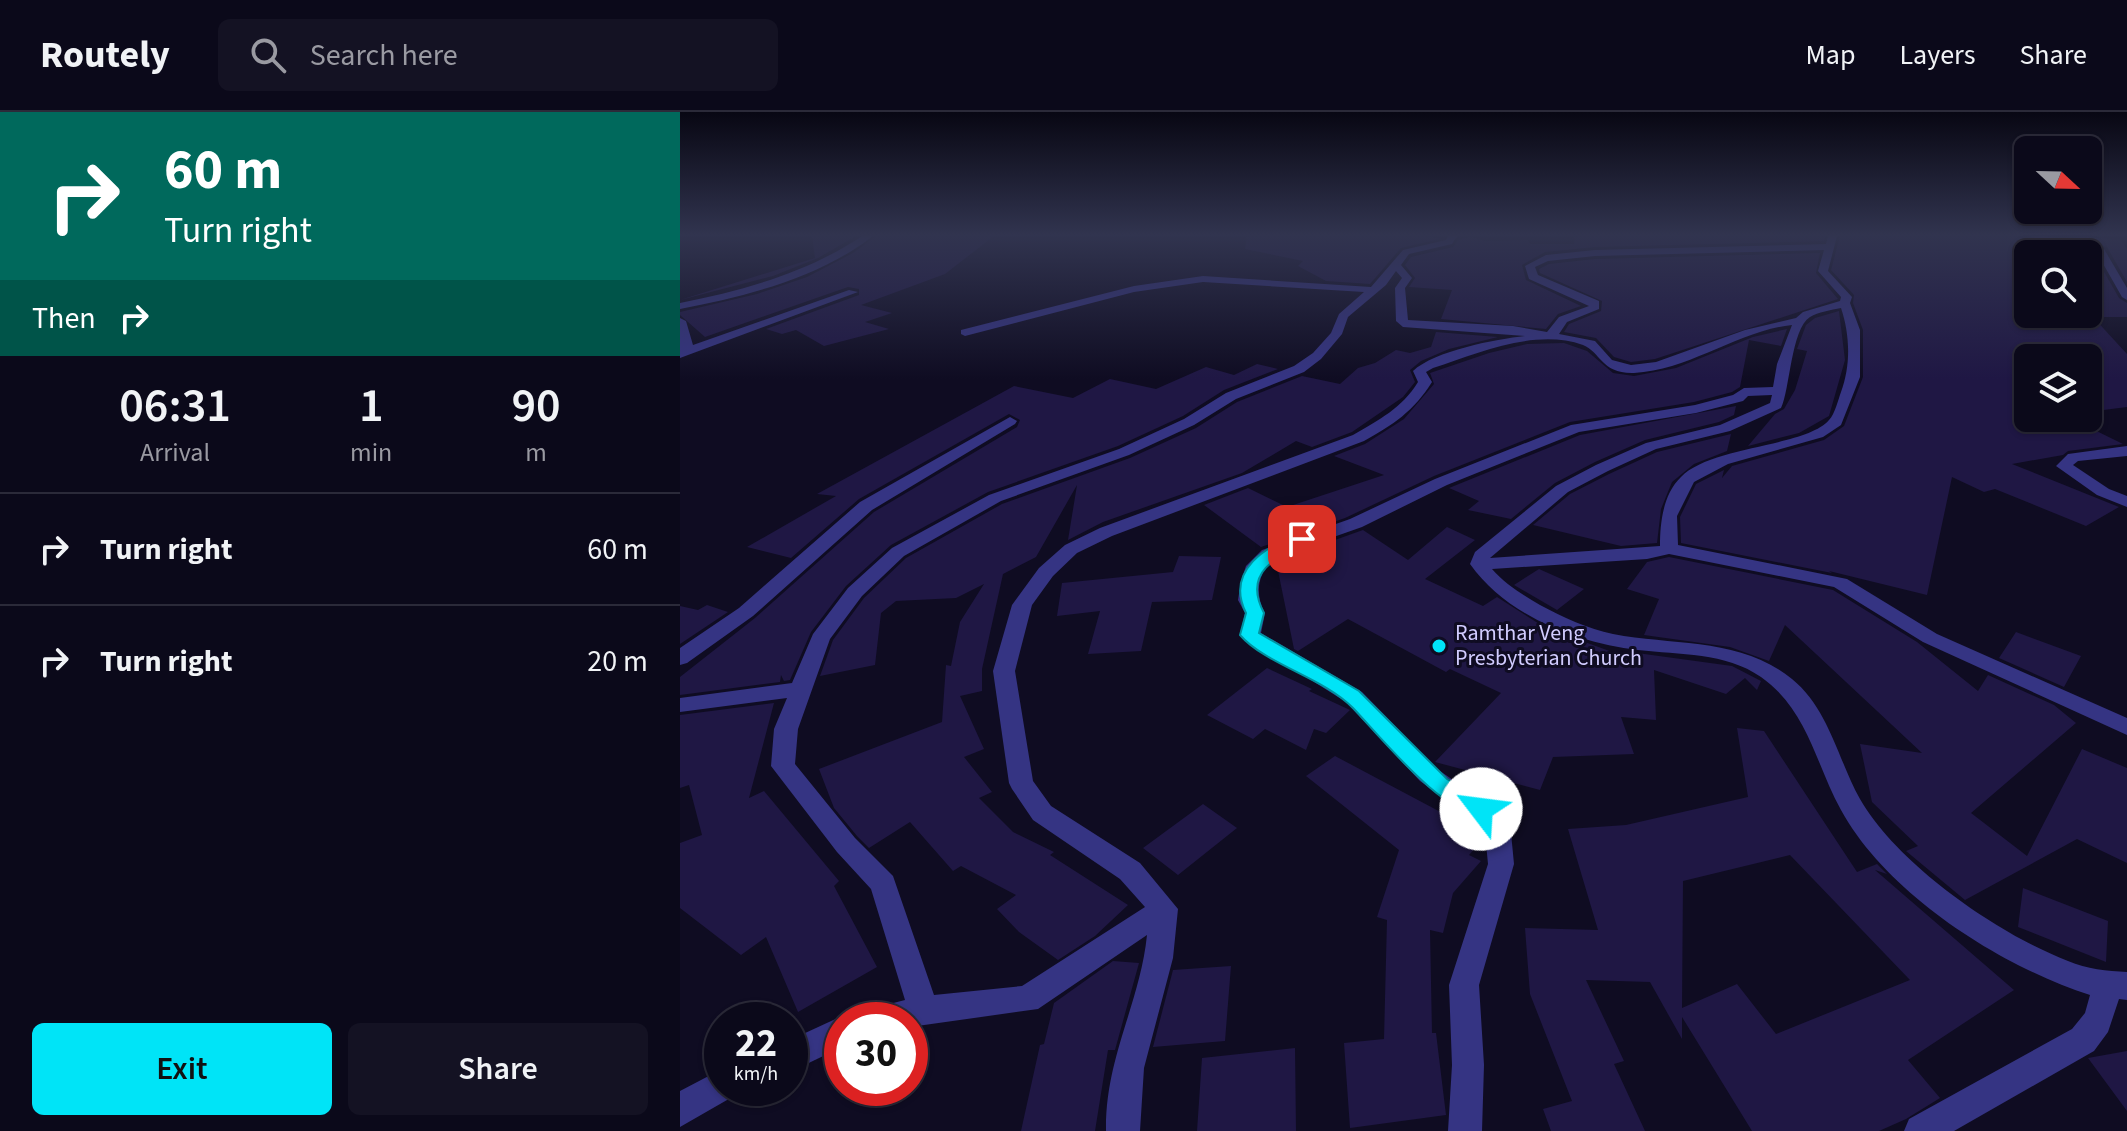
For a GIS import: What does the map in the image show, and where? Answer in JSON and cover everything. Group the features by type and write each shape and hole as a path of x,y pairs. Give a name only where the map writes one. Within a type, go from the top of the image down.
{"street":[{"path":"680,306 726,296 762,284"},
{"path":"965,332 1134,289 1172,284"},
{"path":"1305,284 1373,290"},
{"path":"921,1002 883,884 846,845 783,766 786,729 798,689 820,638 855,592 898,552 995,498 1124,452 1189,422 1231,396 1299,369 1317,356 1336,334 1343,316 1380,284"},
{"path":"1403,284 1400,288 1402,321 1407,325 1513,330 1587,342 1609,366 1639,369 1683,360 1709,346 1778,320 1799,321"},
{"path":"1549,284 1597,304 1590,310 1566,315 1554,325 1552,336"},
{"path":"1669,549 1669,516 1687,479 1723,461 1818,434 1836,422 1853,377 1854,330 1845,303 1847,297 1835,284"},
{"path":"680,321 685,353 853,292"},
{"path":"1479,564 1481,556 1503,536 1562,489 1651,446 1725,428 1776,405 1781,362 1795,342 1799,321 1807,314 1845,303"},
{"path":"1123,1131 1121,1102 1138,1023 1158,962 1164,909 1130,871 1042,813 1021,783 1004,671 1022,605 1046,572 1071,549 1149,514 1352,442 1402,411 1420,394 1425,382 1419,371 1429,365 1501,342 1552,336"},
{"path":"1465,1131 1468,1065 1464,985 1501,864 1502,844 1495,826 1481,809 1439,784 1352,695 1250,635 1255,613 1248,600 1255,566 1268,554 1286,546 1356,523 1441,482 1576,428 1696,409 1738,398 1744,392 1780,391"},
{"path":"680,658 746,612 866,506 1010,421"},
{"path":"2127,451 2073,457 2064,466 2103,492 2127,502"},
{"path":"1479,564 1647,554 1669,549 1840,583 1930,638 2127,727"},
{"path":"1479,564 1490,579 1518,599 1559,621 1613,640 1697,647 1730,654 1786,685 1809,712 1845,795 1875,840 1966,919 1996,939 2061,971 2116,987 2095,1028 2083,1040 1921,1131"},
{"path":"680,705 798,689"},
{"path":"928,1010 1027,999 1164,909"},
{"path":"680,1110 704,1096"}],"building":[{"path":"733,284 744,284 680,300"},
{"path":"788,284 919,284 861,305 892,313 865,322 889,329 824,346 796,330 782,334 766,329 859,295 859,289 848,287 705,337 680,315 680,312"},
{"path":"1411,284 1534,284 1581,306 1558,314 1546,329 1441,319 1452,290 1409,287"},
{"path":"1563,284 1825,284 1838,299 1655,359 1631,362 1614,357 1596,338 1564,332 1569,324 1601,311 1602,301"},
{"path":"1843,284 2014,284 2014,328 2102,327 2127,354 2127,407 2102,410 2102,344 2014,344 2014,432 2099,432 2123,444 2068,451 2063,455 2012,464 2119,507 2086,526 1995,489 1984,492 1952,477 1927,595 1829,571 1832,573 1681,543 1680,517 1696,484 1724,470 1722,478 1732,466 1824,440 1844,426 1863,377 1863,330 1853,303 1854,295"},
{"path":"2102,284 2111,284 2119,298 2127,303 2127,317 2102,317"},
{"path":"1839,311 1845,360 1829,416 1799,433 1748,446 1775,414 1784,409 1795,390 1807,351 1797,349 1806,325 1815,318"},
{"path":"1787,329 1781,346 1749,340 1740,387 1732,392 1694,402 1570,422 1434,476 1345,518 1261,547 1204,505 1248,488 1287,507 1384,475 1334,456 1365,444 1404,419 1434,384 1430,373 1489,353 1527,344 1564,343 1587,351 1613,373 1634,376 1676,368 1753,337"},
{"path":"1436,332 1498,337 1449,349 1421,361 1410,370 1415,382 1403,397 1352,432 1312,447 1296,441 1242,473 1103,522 1068,540 1077,485 1036,557 1003,574 982,669 982,691 960,696 984,749 964,757 992,792 979,798 1013,832 1054,852 1050,855 1128,905 1095,936 1058,960 1019,932 997,909 1016,895 961,866 953,871 910,822 869,848 857,836 834,808 819,769 942,722 946,665 951,666 960,622 984,584 956,598 896,601 881,613 875,665 820,676 833,640 864,598 906,558 1002,504 1130,458 1196,428 1237,402 1302,376 1340,384 1358,368 1375,363 1396,350 1410,353 1431,347"},
{"path":"1257,364 1278,369 1224,390 1183,416 1118,446 988,492 891,545 846,586 811,632 790,680 784,681 781,675 780,682 680,695 680,677 755,618 874,512 1017,427 1020,420 1009,414 859,499 791,558 747,547 836,496 817,494 1014,386 1073,398 1110,379 1156,389 1206,367 1234,375"},
{"path":"1736,406 1734,415 1719,422 1645,440 1595,462 1555,483 1511,519 1468,510 1479,501 1449,488 1580,435"},
{"path":"1731,434 1727,451 1694,464 1672,482 1661,509 1657,543 1621,546 1533,525 1570,494 1609,474 1657,452"},
{"path":"1447,527 1475,540 1425,579 1483,606 1497,597 1544,627 1634,660 1637,653 1732,666 1761,681 1757,690 1745,678 1726,694 1654,670 1656,720 1621,717 1634,754 1553,757 1540,790 1435,762 1501,693 1450,669 1446,672 1348,619 1298,651 1294,649 1276,561 1363,530 1408,560"},
{"path":"1179,556 1221,557 1212,600 1152,602 1141,651 1088,654 1100,611 1057,616 1062,583 1173,572"},
{"path":"1669,557 1833,590 1917,642 1978,691 1988,675 2054,705 2076,723 1971,813 2027,856 2082,749 2127,768 2127,863 2077,839 1965,900 1906,851 1918,846 1872,802 1860,744 1922,753 1785,625 1769,661 1730,647 1644,635 1659,599 1627,589 1647,562"},
{"path":"1539,569 1584,589 1557,610 1514,585"},
{"path":"707,605 728,612 680,644 680,606 698,610"},
{"path":"2016,632 2081,656 2064,687 1999,658"},
{"path":"1267,668 1350,710 1326,733 1314,729 1306,750 1265,729 1253,739 1207,715"},
{"path":"774,703 749,798 764,791 839,881 834,886 877,967 808,1006 808,1002 794,1002 766,937 741,955 680,908 680,843 702,835 689,785 680,788 680,715"},
{"path":"1737,728 1764,731 1857,872 1877,864 1887,874 1875,870 2014,990 1908,1060 1940,1098 1906,1119 1879,1131 1752,1131 1682,1017 1682,1039 1650,982 1586,980 1624,1061 1614,1064 1645,1131 1551,1131 1543,1109 1572,1101 1530,994 1525,928 1598,930 1568,829 1626,825 1748,797","holes":["1790,855 1910,980 1776,1034 1737,984 1682,1008 1683,881"]},
{"path":"1335,756 1482,834 1483,839 1469,855 1481,861 1453,893 1443,933 1430,930 1432,1033 1436,1033 1446,1115 1350,1128 1344,1043 1384,1039 1387,920 1377,917 1399,850 1306,776"},
{"path":"1203,804 1237,828 1178,875 1143,848"},
{"path":"2023,888 2108,921 2106,962 2018,927"},
{"path":"1113,961 1139,963 1115,1050 1108,1050 1095,1131 1021,1131 1040,1045 1044,1044 1054,1003"},
{"path":"1231,966 1225,1041 1153,1047 1173,970"},
{"path":"1295,1048 1296,1131 1197,1131 1202,1058"},
{"path":"2127,1051 2127,1111 2088,1058"}],"place":[{"name":"Ramthar Veng Presbyterian Church","path":"1439,646"}],"route":[{"path":"1302,539 1268,554 1255,566 1248,600 1255,613 1250,635 1286,659 1352,695 1439,784 1481,809"}]}
